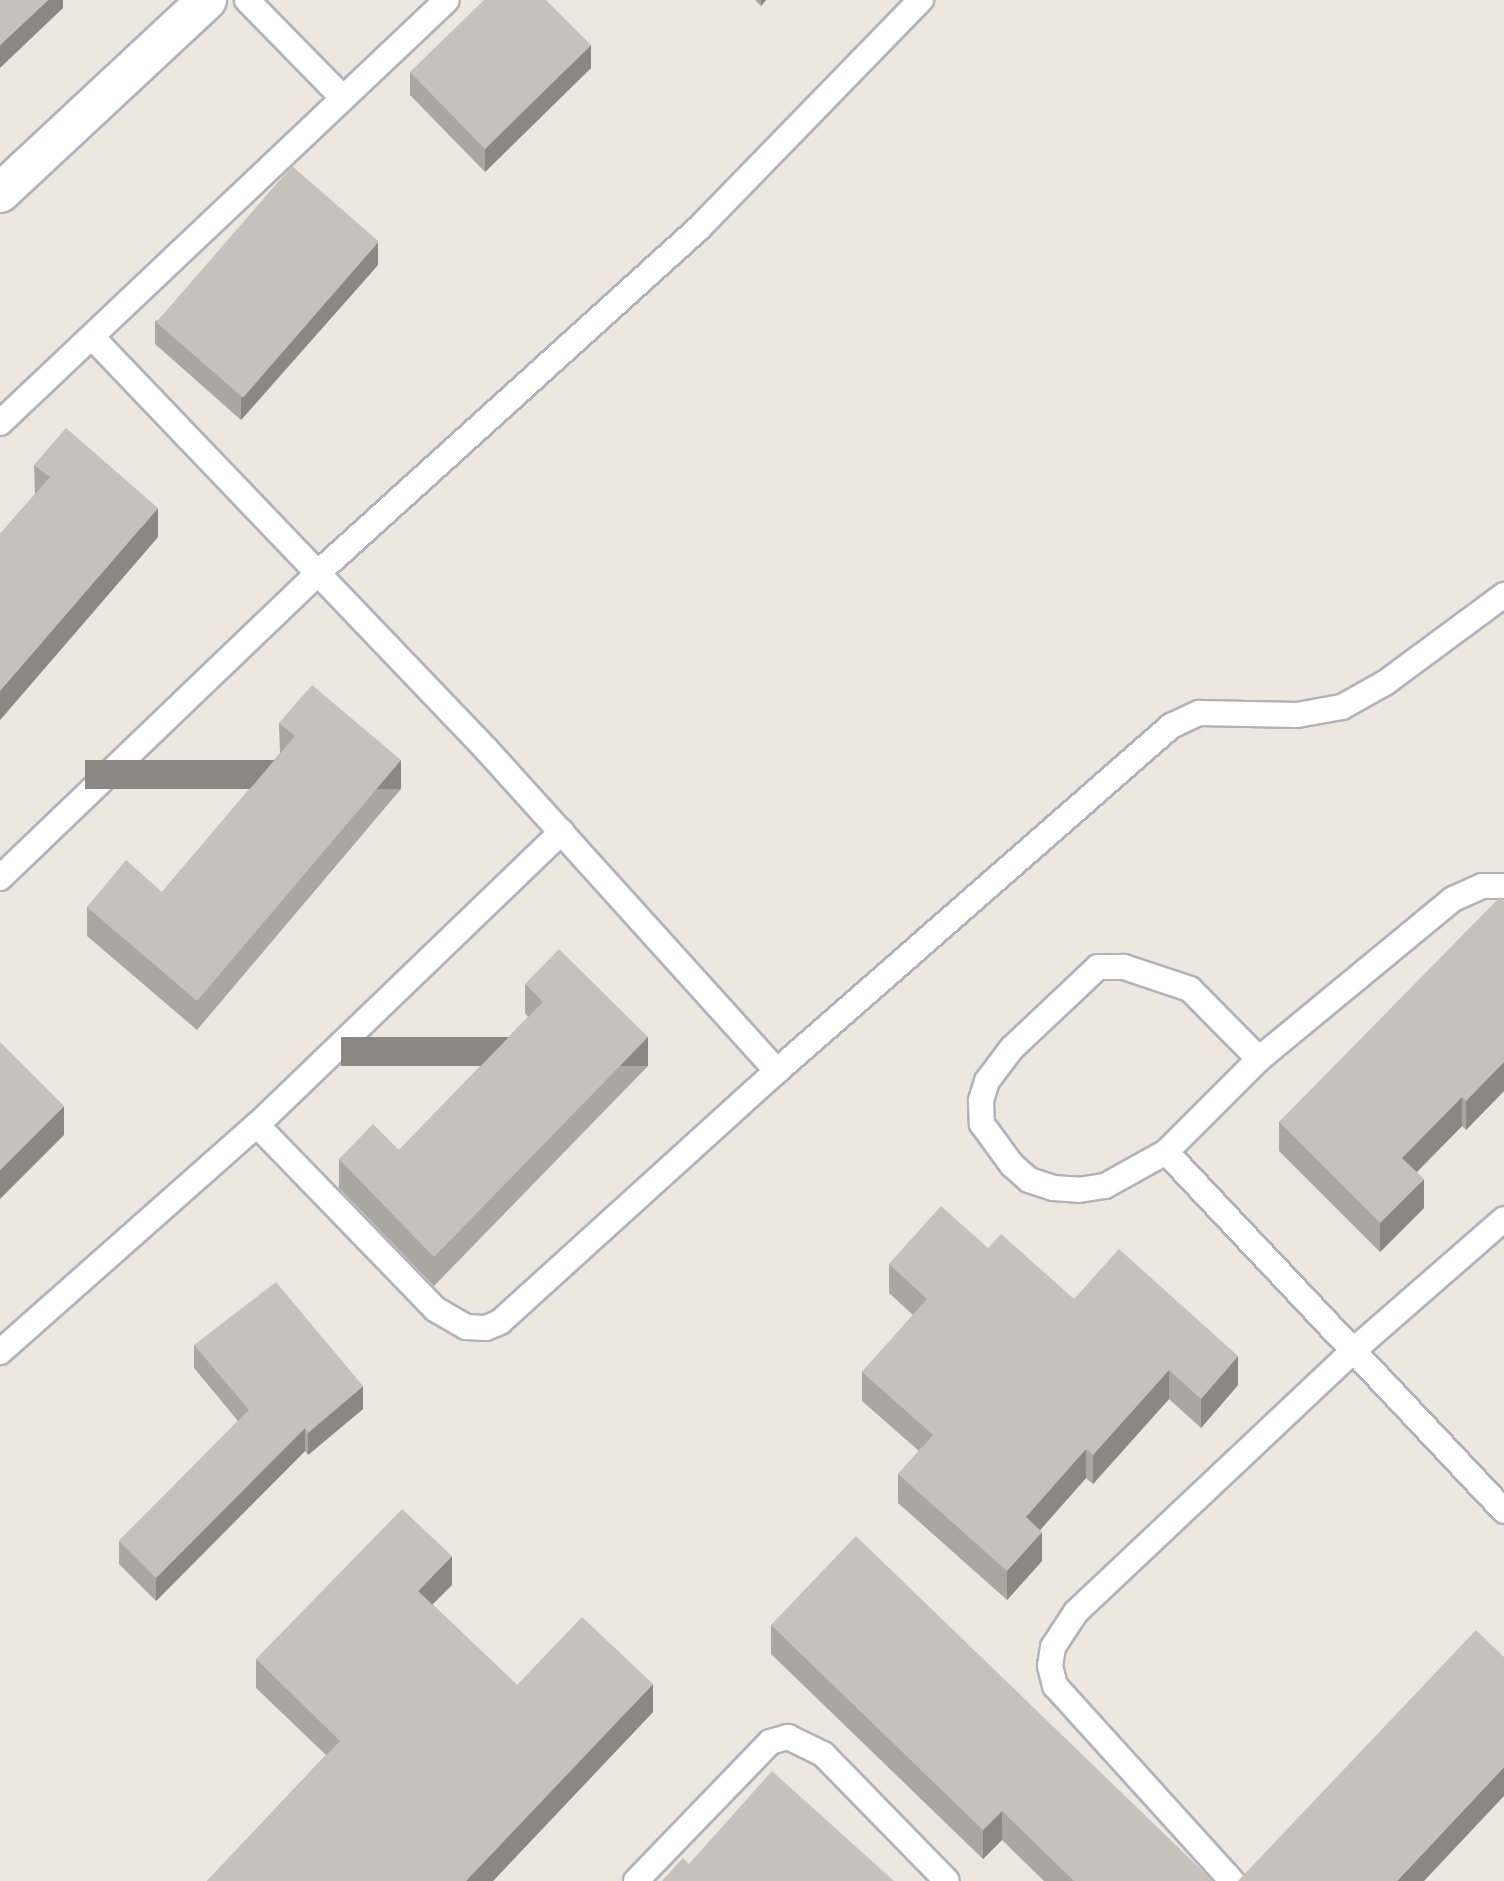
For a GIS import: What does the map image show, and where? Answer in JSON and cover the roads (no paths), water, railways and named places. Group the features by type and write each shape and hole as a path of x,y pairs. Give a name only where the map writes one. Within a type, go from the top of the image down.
{"street":[{"path":"0,193 207,0"}],"lane":[{"path":"247,0 342,97"},
{"path":"0,423 447,0"},
{"path":"0,878 319,572 698,229 921,0"},
{"path":"92,337 319,572 562,832 777,1071"},
{"path":"257,1125 435,1310 466,1327 486,1328 514,1314 777,1071 1171,726 1199,713 1297,715 1342,708 1396,676 1504,595"},
{"path":"0,1352 257,1125 562,832"},
{"path":"1259,1059 1190,989 1158,975 1109,965 1085,975 997,1063 987,1081 981,1101 982,1124 1012,1165 1029,1180 1053,1188 1105,1186 1166,1152 1259,1059 1453,899 1482,886 1504,886"},
{"path":"1166,1152 1504,1511"},
{"path":"1232,1881 1055,1686 1050,1666 1054,1647 1076,1612 1354,1350 1504,1219"},
{"path":"636,1881 770,1742 788,1737 822,1754 947,1881"}]}
